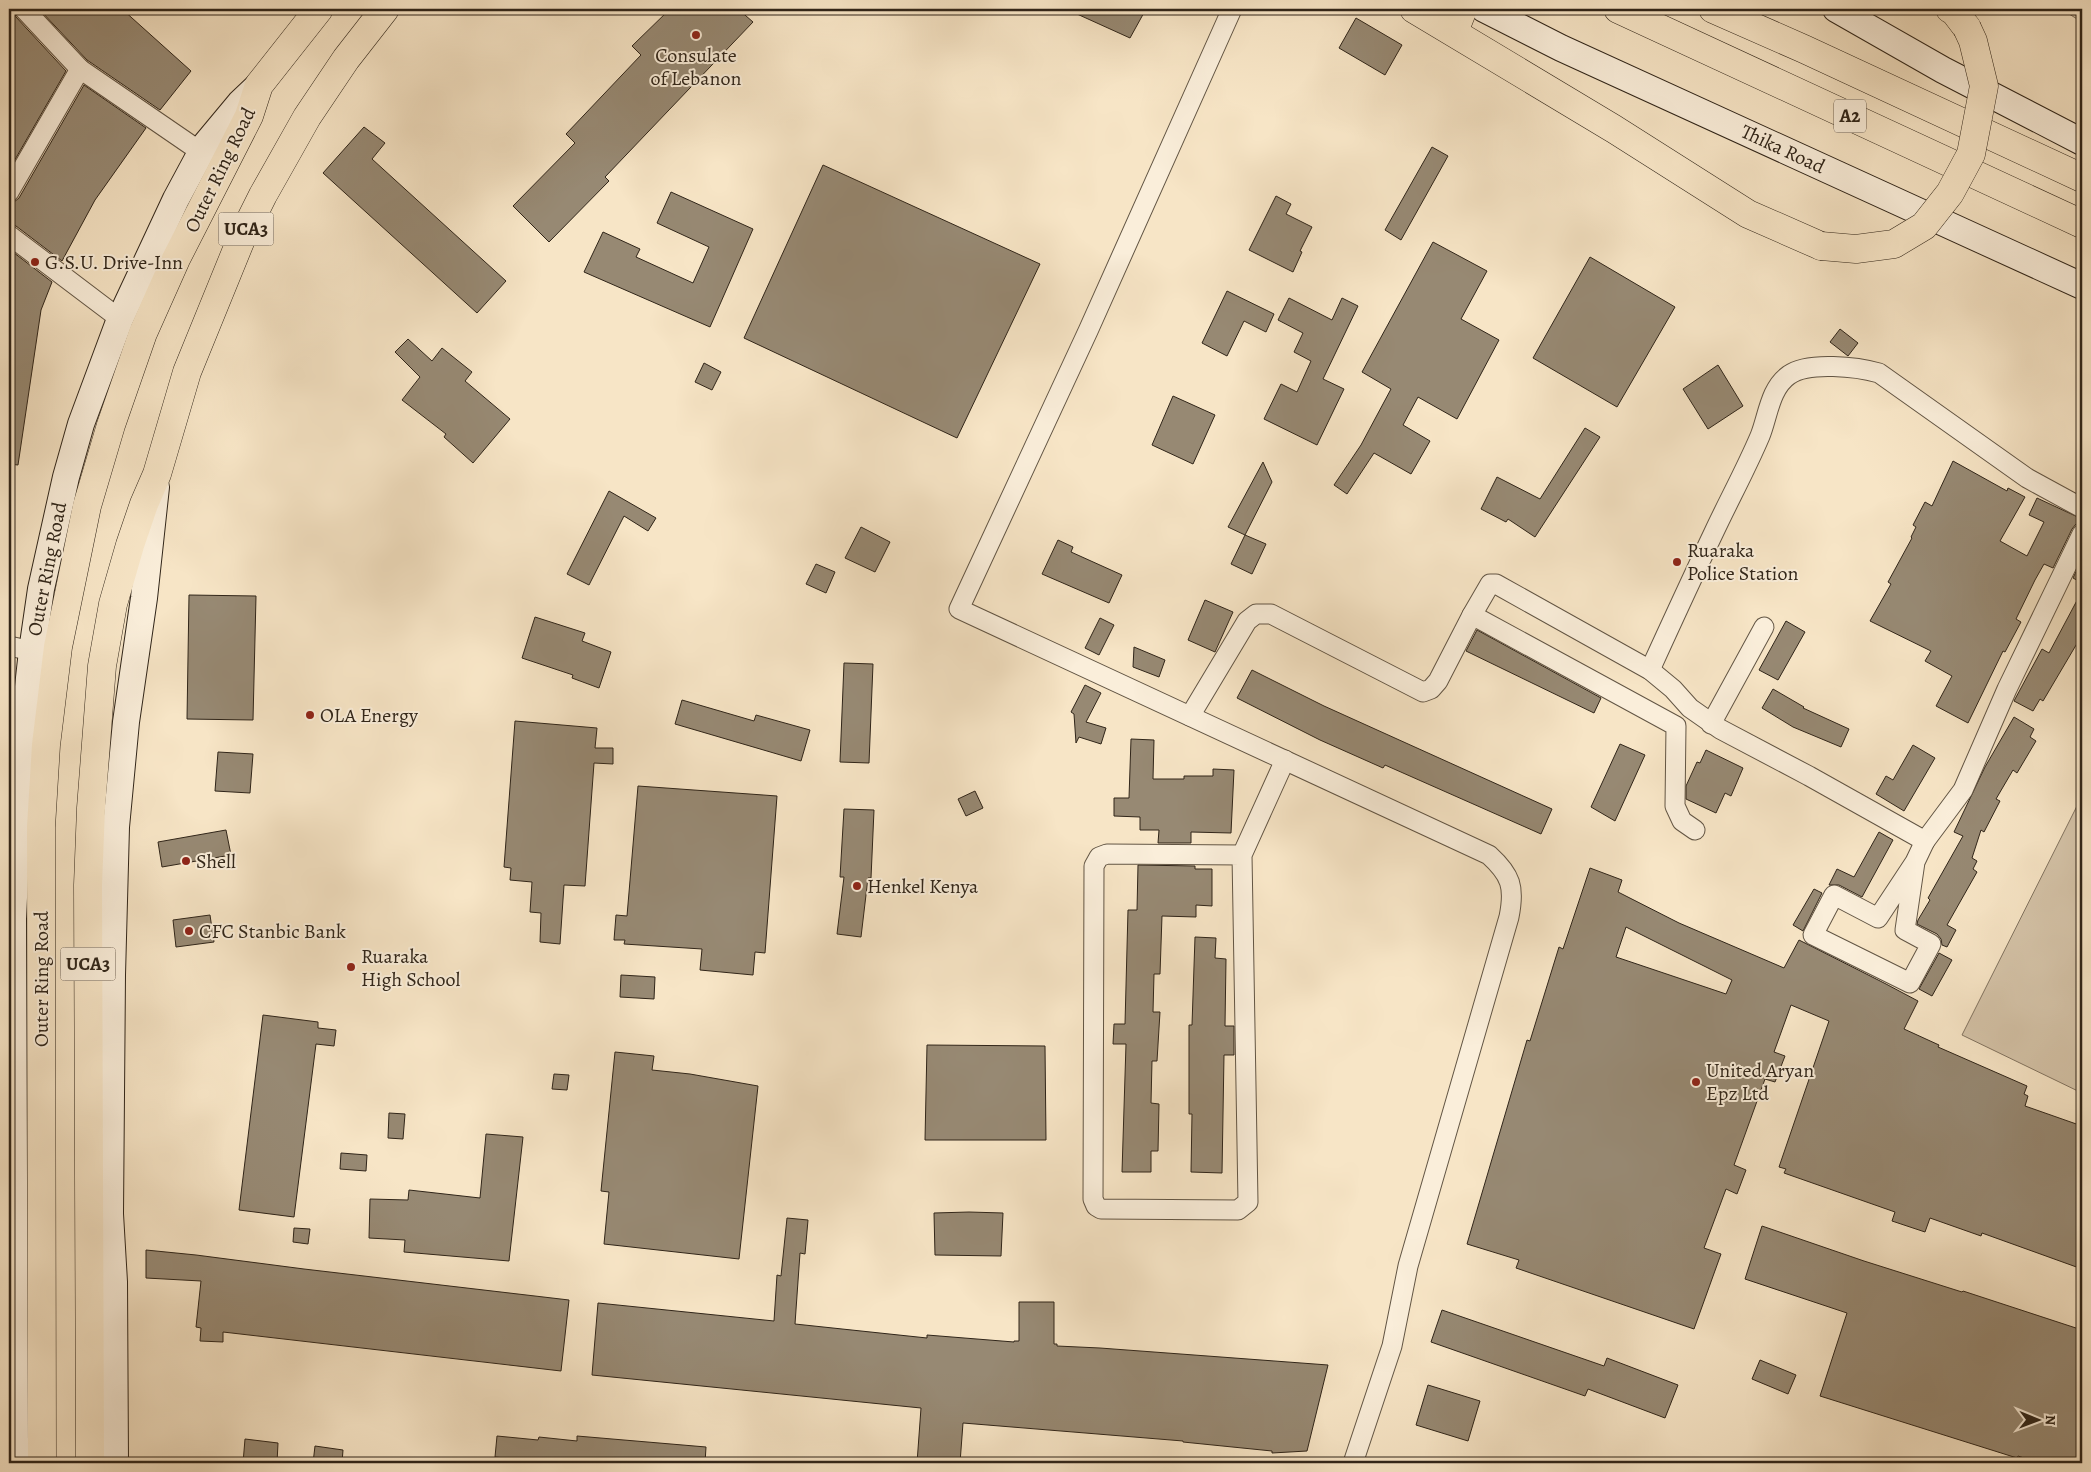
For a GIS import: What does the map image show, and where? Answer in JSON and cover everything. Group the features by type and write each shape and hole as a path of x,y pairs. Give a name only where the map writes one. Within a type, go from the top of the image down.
{"main road":[{"name":"Outer Ring Road","path":"14,1448 13,919 22,750 15,648 41,589 66,477 81,424 120,319 172,207 201,152 223,122 260,85 319,9"},
{"name":"UCA3","path":"90,1463 88,895 94,764 102,666 113,604 130,544 157,474 187,372 242,238 307,117 346,60 385,9"},
{"path":"1414,9 1459,20 1614,129 1748,214 1821,246 1856,249 1894,244 1924,226 1950,193 1971,154 1984,86 1973,42 1959,18"},
{"name":"Thika Road","path":"1484,9 1561,48 2082,286"},
{"name":"A2","path":"1618,9 2082,224"},
{"name":"A2","path":"1713,9 1804,49 2082,178"},
{"path":"1836,9 1943,70 2082,142"},
{"name":"Outer Ring Road","path":"42,1463 41,827 46,745 58,647 87,506 111,425 137,350 176,259 249,116 260,85"},
{"name":"UCA3","path":"115,1463 114,1282 110,1204 116,827 126,722 144,598 157,474"}],"street":[{"path":"24,9 80,69 201,152"},
{"path":"1232,9 1088,331 959,609 1489,855 1503,868 1510,881 1512,899 1408,1266 1392,1346 1353,1463"},
{"path":"9,192 80,69"},
{"path":"9,234 120,319"},
{"path":"1650,670 1714,531 1748,464 1762,431 1773,397 1789,375 1801,369 1825,367 1863,368 1879,373 2027,478 2082,508"},
{"path":"1878,918 1915,862 1925,841 1963,790 1988,737 2007,689 2082,534"},
{"path":"1190,716 1247,621 1256,614 1272,614 1424,692 1438,682 1490,584 1496,584 1650,670 1673,689 1690,708 1711,724 1925,841"},
{"path":"1472,615 1676,726"},
{"path":"1711,724 1764,627"},
{"path":"1690,708 1676,726 1675,806 1682,821 1695,830"},
{"path":"1242,855 1106,854 1099,857 1094,866 1093,1199 1096,1206 1101,1209 1238,1210 1248,1202 1242,855 1285,760"},
{"path":"1905,930 1915,862"},
{"path":"1834,895 1878,918 1931,944 1910,983 1813,936 1834,895"}],"shaded area":[{"path":"2061,9 2082,9 2082,22"},
{"path":"2082,796 2082,1093 1962,1035"}],"building":[{"path":"9,9 13,9 16,17 66,71 9,170"},
{"path":"39,9 122,9 191,71 160,110 87,60"},
{"path":"670,9 738,9 753,22 605,177 609,181 549,242 513,206 575,143 566,134 641,55 632,46"},
{"path":"1066,9 1146,9 1130,38"},
{"path":"1356,18 1402,45 1385,75 1339,48"},
{"path":"84,85 146,128 95,200 62,261 16,226 9,224 9,203 19,198"},
{"path":"364,127 385,143 372,159 506,281 477,313 323,173"},
{"path":"1432,147 1448,156 1401,240 1385,230"},
{"path":"823,165 1040,264 957,438 744,338"},
{"path":"671,192 753,229 710,327 584,272 603,232 640,249 636,257 693,283 709,247 657,223"},
{"path":"1276,196 1291,204 1286,214 1312,227 1300,251 1302,252 1293,272 1249,250"},
{"path":"1433,242 1487,271 1461,319 1499,340 1457,419 1418,397 1403,425 1430,441 1411,474 1374,453 1347,494 1334,485 1361,445 1391,389 1362,372"},
{"path":"9,249 52,282 41,310 18,465 9,464"},
{"path":"1590,257 1675,307 1617,407 1533,358"},
{"path":"1227,291 1274,314 1266,332 1244,321 1227,356 1202,343"},
{"path":"1289,298 1332,320 1342,298 1358,306 1323,379 1344,389 1317,445 1264,419 1281,384 1297,392 1311,361 1294,352 1303,333 1278,320"},
{"path":"1840,329 1858,343 1848,356 1830,342"},
{"path":"408,339 432,361 442,348 472,372 465,381 510,419 473,463 444,437 446,434 402,400 420,377 395,352"},
{"path":"704,363 721,372 712,390 695,382"},
{"path":"1718,365 1743,406 1708,429 1683,389"},
{"path":"1173,396 1215,415 1193,464 1152,445"},
{"path":"1585,428 1600,437 1535,537 1508,519 1506,522 1481,509 1497,477 1540,499"},
{"path":"1953,461 2007,491 2008,488 2025,497 2000,541 2027,556 2044,522 2029,515 2037,498 2082,519 2082,523 2076,524 2072,529 2053,568 2044,564 2035,580 2016,619 2021,622 2005,652 2003,651 1968,723 1936,706 1952,676 1925,661 1931,651 1870,621 1891,584 1888,582 1912,538 1916,527 1913,525 1925,502 1932,506"},
{"path":"1263,462 1272,482 1245,535 1228,527"},
{"path":"609,491 656,518 648,531 624,516 589,585 567,574"},
{"path":"861,527 890,542 875,572 845,558"},
{"path":"1245,535 1266,544 1252,574 1231,564"},
{"path":"1058,540 1073,547 1071,552 1122,575 1109,603 1042,574"},
{"path":"2082,559 2082,583 2073,578"},
{"path":"816,564 835,572 826,593 806,584"},
{"path":"2082,591 2082,635 2043,701 2040,699 2033,711 2014,701 2042,649 2049,653"},
{"path":"189,595 256,596 253,720 187,719"},
{"path":"1205,600 1233,612 1215,652 1188,640"},
{"path":"535,617 585,633 582,641 611,652 599,688 572,678 573,675 522,658"},
{"path":"1100,618 1114,625 1099,655 1085,648"},
{"path":"1786,621 1805,632 1778,680 1759,670"},
{"path":"1477,630 1601,698 1594,713 1466,651"},
{"path":"1134,647 1165,660 1159,677 1133,667"},
{"path":"844,663 873,664 869,763 840,762"},
{"path":"1252,670 1324,706 1552,809 1541,834 1385,765 1383,768 1320,740 1237,698"},
{"path":"1085,685 1101,693 1086,722 1106,728 1101,744 1079,737 1076,743 1074,714 1071,712"},
{"path":"1773,689 1803,708 1849,729 1841,747 1793,727 1762,708"},
{"path":"682,700 754,721 756,715 810,730 801,761 675,724"},
{"path":"2014,717 2034,729 2030,737 2036,741 2017,773 2013,770 1996,799 2000,801 1984,832 1981,830 1972,858 1977,861 1973,869 1977,872 1947,925 1956,930 1947,947 1942,945 1941,939 1937,934 1917,924 1918,920 1930,900 1928,898 1963,836 1954,832 1985,767"},
{"path":"515,721 597,728 595,748 613,748 613,764 594,763 585,886 564,885 560,944 540,942 541,913 530,912 532,882 510,880 511,868 504,867"},
{"path":"1131,739 1154,740 1153,779 1184,779 1184,776 1213,776 1213,769 1234,770 1231,833 1191,832 1191,843 1158,843 1159,830 1140,830 1140,817 1114,816 1114,798 1129,798"},
{"path":"1620,744 1645,755 1615,821 1591,807"},
{"path":"1913,745 1935,758 1904,811 1876,794 1886,776 1893,780"},
{"path":"1706,750 1743,768 1731,796 1725,793 1716,813 1686,799 1686,786 1697,762 1700,763"},
{"path":"218,752 253,754 250,793 215,791"},
{"path":"638,786 777,796 765,953 755,952 753,975 700,970 702,949 624,944 625,940 614,940 616,915 627,916"},
{"path":"975,791 983,808 966,816 958,799"},
{"path":"844,809 874,810 871,878 868,878 861,937 837,934 844,877 840,877"},
{"path":"226,830 231,855 162,867 158,842"},
{"path":"1879,832 1893,840 1862,897 1839,885 1829,885 1837,869 1854,877"},
{"path":"1138,865 1195,866 1195,869 1212,869 1212,906 1196,905 1196,917 1162,916 1160,974 1154,974 1153,1012 1160,1012 1157,1061 1152,1061 1151,1103 1159,1104 1158,1151 1151,1151 1151,1172 1122,1172 1126,1044 1113,1044 1114,1024 1125,1024 1128,910 1137,910"},
{"path":"1590,868 1622,880 1618,892 1679,923 1784,968 1799,940 1918,1001 1904,1029 1939,1045 1938,1047 2027,1086 2024,1094 2028,1096 2025,1106 2082,1126 2082,1269 1982,1233 1981,1236 1930,1218 1925,1232 1892,1221 1895,1212 1784,1173 1786,1169 1779,1167 1829,1021 1791,1005 1774,1052 1785,1056 1775,1082 1765,1079 1734,1165 1746,1170 1737,1194 1726,1189 1704,1248 1721,1254 1694,1329 1516,1268 1519,1260 1467,1244 1527,1040 1530,1041 1559,947 1563,949","holes":["1626,927 1732,980 1726,994 1616,957"]},
{"path":"1814,889 1822,893 1803,931 1793,925"},
{"path":"210,915 214,942 176,947 173,920"},
{"path":"1195,937 1216,938 1215,958 1226,959 1225,1026 1234,1026 1234,1055 1224,1055 1222,1173 1191,1172 1192,1114 1189,1114 1189,1025 1192,1025"},
{"path":"1939,953 1952,960 1932,996 1919,989"},
{"path":"621,975 655,977 654,999 620,997"},
{"path":"263,1015 318,1022 318,1028 336,1030 334,1046 316,1044 294,1217 239,1210"},
{"path":"927,1045 1045,1046 1046,1140 925,1140"},
{"path":"615,1052 654,1056 652,1070 690,1074 758,1086 739,1259 604,1244 609,1192 601,1191"},
{"path":"554,1074 569,1075 567,1090 552,1089"},
{"path":"389,1113 405,1114 403,1139 388,1138"},
{"path":"486,1134 523,1137 509,1261 404,1252 405,1240 369,1238 370,1199 408,1200 409,1190 480,1198"},
{"path":"341,1153 367,1155 366,1171 340,1169"},
{"path":"934,1213 1003,1213 1001,1256 935,1255"},
{"path":"787,1218 808,1220 805,1254 800,1253 795,1324 927,1338 927,1335 1014,1342 1019,1341 1019,1302 1054,1302 1054,1344 1057,1344 1057,1346 1328,1365 1307,1451 1272,1453 1272,1451 1183,1441 963,1423 960,1463 917,1463 921,1408 592,1375 598,1303 774,1321 777,1275 781,1276"},
{"path":"1762,1226 1864,1261 2082,1330 2082,1463 2039,1463 2018,1456 2017,1458 1820,1396 1847,1313 1745,1279"},
{"path":"294,1228 310,1229 308,1244 293,1242"},
{"path":"146,1250 569,1300 561,1371 223,1332 223,1342 200,1341 201,1328 196,1327 201,1281 146,1278"},
{"path":"1442,1310 1604,1366 1607,1358 1678,1385 1665,1418 1588,1389 1585,1396 1431,1342"},
{"path":"1760,1360 1796,1375 1788,1394 1752,1379"},
{"path":"1428,1385 1480,1401 1468,1441 1416,1425"},
{"path":"497,1436 538,1440 539,1437 577,1441 577,1436 706,1447 705,1463 536,1463 536,1461 495,1457"},
{"path":"245,1439 278,1443 277,1463 243,1463"},
{"path":"315,1446 343,1450 342,1463 313,1463"}],"place":[{"name":"Consulate of Lebanon","path":"696,35"},
{"name":"G.S.U. Drive-Inn","path":"35,262"},
{"name":"Ruaraka Police Station","path":"1677,562"},
{"name":"OLA Energy","path":"310,715"},
{"name":"Shell","path":"186,861"},
{"name":"Henkel Kenya","path":"857,886"},
{"name":"CFC Stanbic Bank","path":"189,931"},
{"name":"Ruaraka High School","path":"351,967"},
{"name":"United Aryan Epz Ltd","path":"1696,1082"}]}
